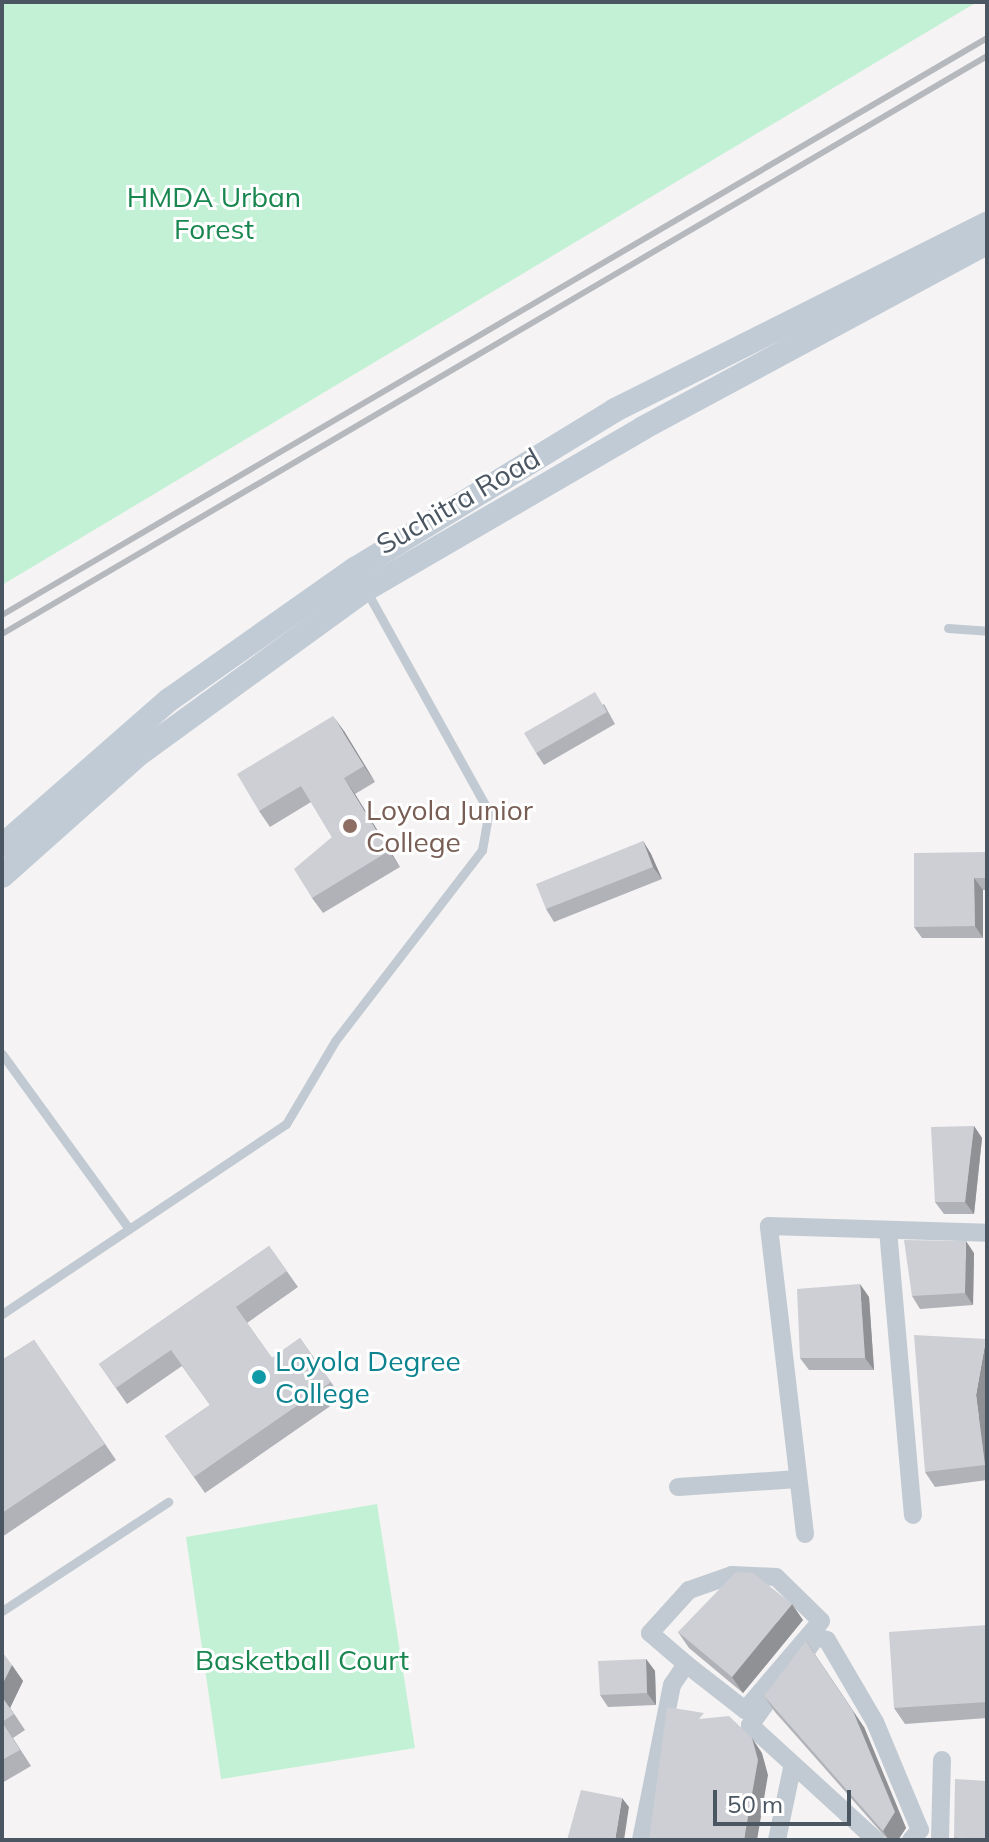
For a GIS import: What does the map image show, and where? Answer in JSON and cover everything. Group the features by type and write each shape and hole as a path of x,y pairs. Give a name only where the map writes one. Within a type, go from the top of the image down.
{"main road":[{"name":"Suchitra Road","path":"2,876 139,754 365,590 746,359 987,224"},
{"name":"Suchitra Road","path":"2,846 169,700 355,569 615,410 746,359 987,243"}],"street":[{"path":"805,1534 769,1226 987,1233"},
{"path":"888,1230 913,1515"},
{"path":"678,1487 798,1479"},
{"path":"732,1575 776,1577 821,1621 745,1710 686,1664 650,1633 689,1590 732,1575"},
{"path":"876,1840 792,1768 750,1725 822,1637 875,1722 920,1830 911,1840"},
{"path":"641,1840 672,1685 686,1664"},
{"path":"940,1840 942,1760"},
{"path":"777,1840 792,1768"}],"lane":[{"path":"2,1314 286,1124 335,1041 482,850 489,812 365,590"},
{"path":"948,628 987,631"},
{"path":"2,1054 129,1229"},
{"path":"2,1611 168,1502"}],"green space":[{"name":"HMDA Urban Forest","path":"2,2 977,2 2,585"},
{"name":"Basketball Court","path":"377,1504 415,1748 221,1779 186,1537"}],"building":[{"path":"595,692 607,712 536,753 524,733"},
{"path":"333,716 364,766 344,778 389,851 312,898 294,869 332,837 301,786 259,811 237,774"},
{"path":"643,841 653,867 546,909 536,884"},
{"path":"987,852 987,878 974,878 975,926 914,927 914,853"},
{"path":"974,1126 965,1202 935,1202 931,1127"},
{"path":"904,1240 966,1241 965,1293 912,1296"},
{"name":"Loyola Degree College","path":"269,1246 287,1271 236,1307 272,1358 300,1338 331,1382 194,1477 165,1436 210,1405 171,1350 116,1388 99,1364"},
{"path":"860,1284 865,1358 800,1358 797,1289"},
{"path":"914,1335 986,1339 976,1395 985,1465 925,1472"},
{"path":"34,1340 105,1444 2,1513 2,1360"},
{"path":"736,1572 753,1573 792,1604 732,1677 678,1632"},
{"path":"987,1625 987,1702 894,1708 889,1632"},
{"path":"806,1641 853,1711 895,1812 883,1831 764,1696"},
{"path":"2,1652 12,1665 2,1685"},
{"path":"646,1659 647,1693 600,1695 598,1661"},
{"path":"2,1697 14,1714 2,1722"},
{"path":"667,1707 704,1713 699,1719 729,1716 752,1738 758,1760 744,1840 649,1840"},
{"path":"2,1722 20,1750 2,1760"},
{"path":"955,1779 987,1781 987,1840 954,1837"},
{"path":"581,1790 622,1798 615,1840 567,1840"}],"railway":[{"path":"2,615 987,38"},
{"path":"2,634 987,56"}],"place":[{"name":"Loyola Junior College","path":"350,826"},
{"name":"Loyola Degree College","path":"259,1377"}]}
